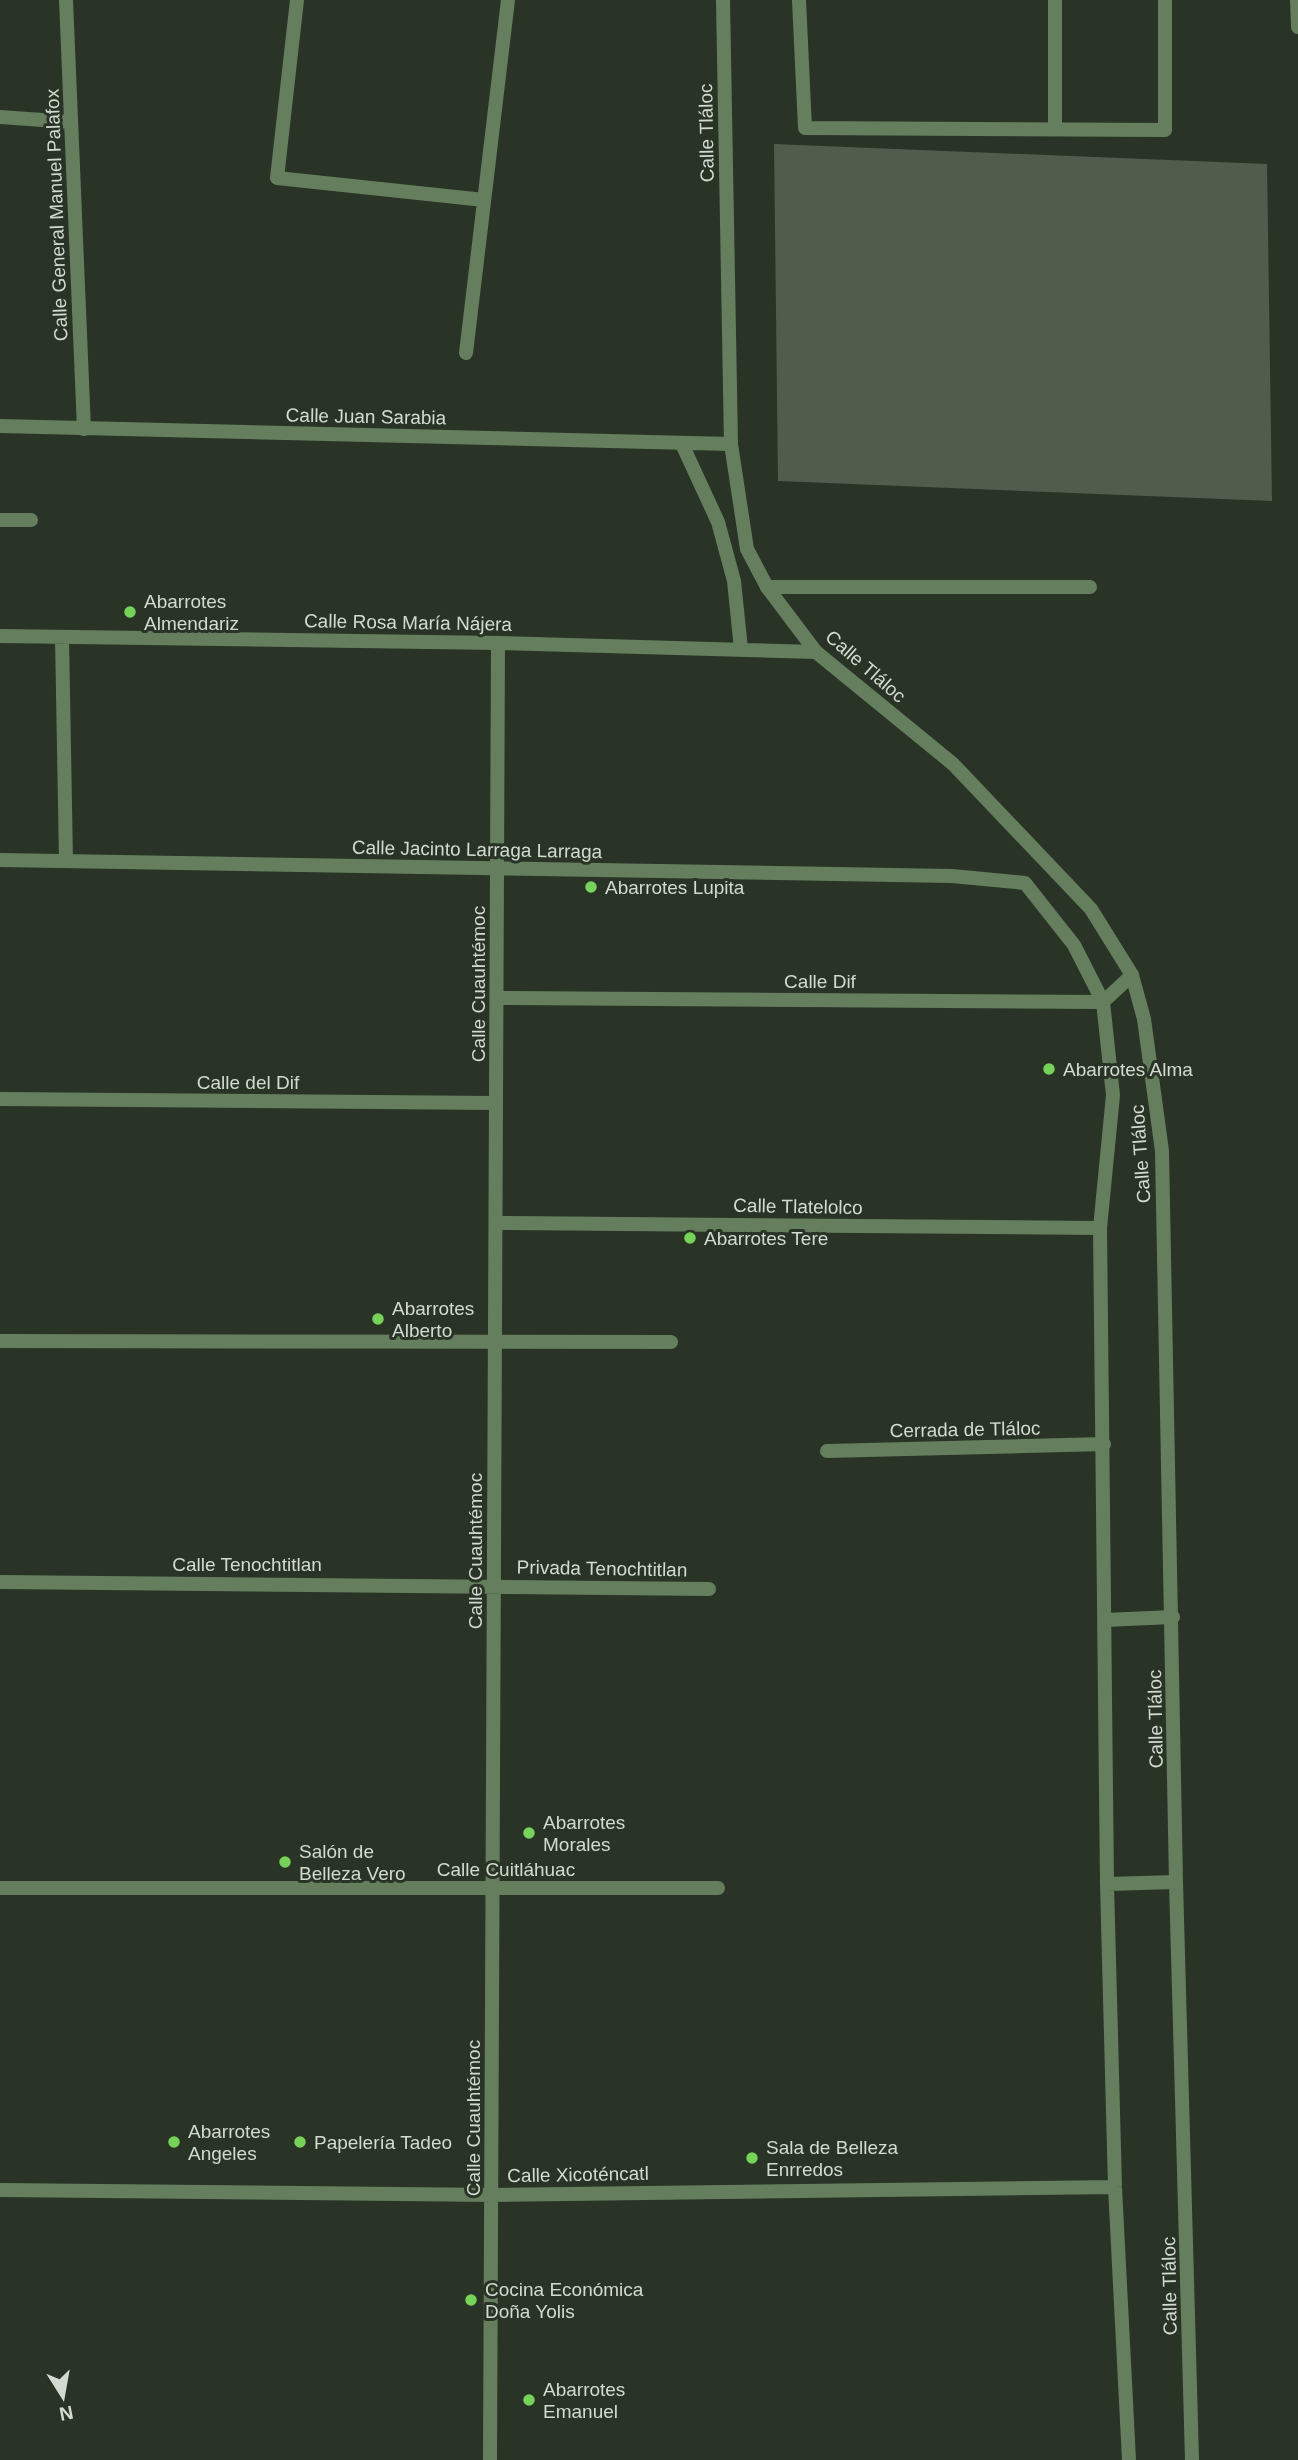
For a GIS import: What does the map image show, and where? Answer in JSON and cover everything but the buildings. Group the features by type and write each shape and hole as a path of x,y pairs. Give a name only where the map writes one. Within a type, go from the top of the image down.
{"street":[{"name":"Calle General Manuel Palafox","path":"66,0 84,429"},
{"path":"297,0 277,178 484,200"},
{"path":"466,352 508,0"},
{"name":"Calle Tláloc","path":"723,0 731,444 747,549 767,587 816,652 953,764 1090,909 1132,975 1144,1019 1162,1151 1192,2460"},
{"path":"799,0 805,128 1165,130 1165,0"},
{"path":"1055,0 1055,129"},
{"path":"1297,0 1298,27"},
{"path":"0,117 71,122"},
{"name":"Calle Juan Sarabia","path":"0,426 731,444"},
{"path":"682,444 718,522 734,582 741,649"},
{"path":"0,520 31,520"},
{"path":"767,587 1090,587"},
{"name":"Calle Rosa María Nájera","path":"0,636 498,643 816,652"},
{"path":"62,637 66,861"},
{"name":"Calle Cuauhtémoc","path":"490,2460 498,643"},
{"name":"Calle Jacinto Larraga Larraga","path":"0,860 952,876"},
{"name":"Calle Tláloc","path":"952,876 1025,883 1074,945 1103,1002 1113,1095 1100,1228 1107,1884 1115,2187 1129,2460"},
{"path":"1103,1002 1132,975"},
{"name":"Calle Dif","path":"497,998 1103,1002"},
{"name":"Calle del Dif","path":"0,1099 496,1103"},
{"name":"Calle Tlatelolco","path":"496,1223 1100,1228"},
{"path":"0,1341 671,1342"},
{"name":"Cerrada de Tláloc","path":"827,1451 1104,1444"},
{"name":"Calle Tenochtitlan","path":"0,1581 494,1586"},
{"name":"Privada Tenochtitlan","path":"494,1586 709,1589"},
{"path":"1105,1620 1173,1617"},
{"path":"1107,1884 1177,1882"},
{"name":"Calle Cuitláhuac","path":"0,1888 718,1888"},
{"name":"Calle Xicoténcatl","path":"0,2190 492,2195 1115,2187"}],"place":[{"name":"Abarrotes Almendariz","path":"130,612"},
{"name":"Abarrotes Lupita","path":"591,887"},
{"name":"Abarrotes Alma","path":"1049,1069"},
{"name":"Abarrotes Tere","path":"690,1238"},
{"name":"Abarrotes Alberto","path":"378,1319"},
{"name":"Abarrotes Morales","path":"529,1833"},
{"name":"Salón de Belleza Vero","path":"285,1862"},
{"name":"Abarrotes Angeles","path":"174,2142"},
{"name":"Papelería Tadeo","path":"300,2142"},
{"name":"Sala de Belleza Enrredos","path":"752,2158"},
{"name":"Cocina Económica Doña Yolis","path":"471,2300"},
{"name":"Abarrotes Emanuel","path":"529,2400"}]}
